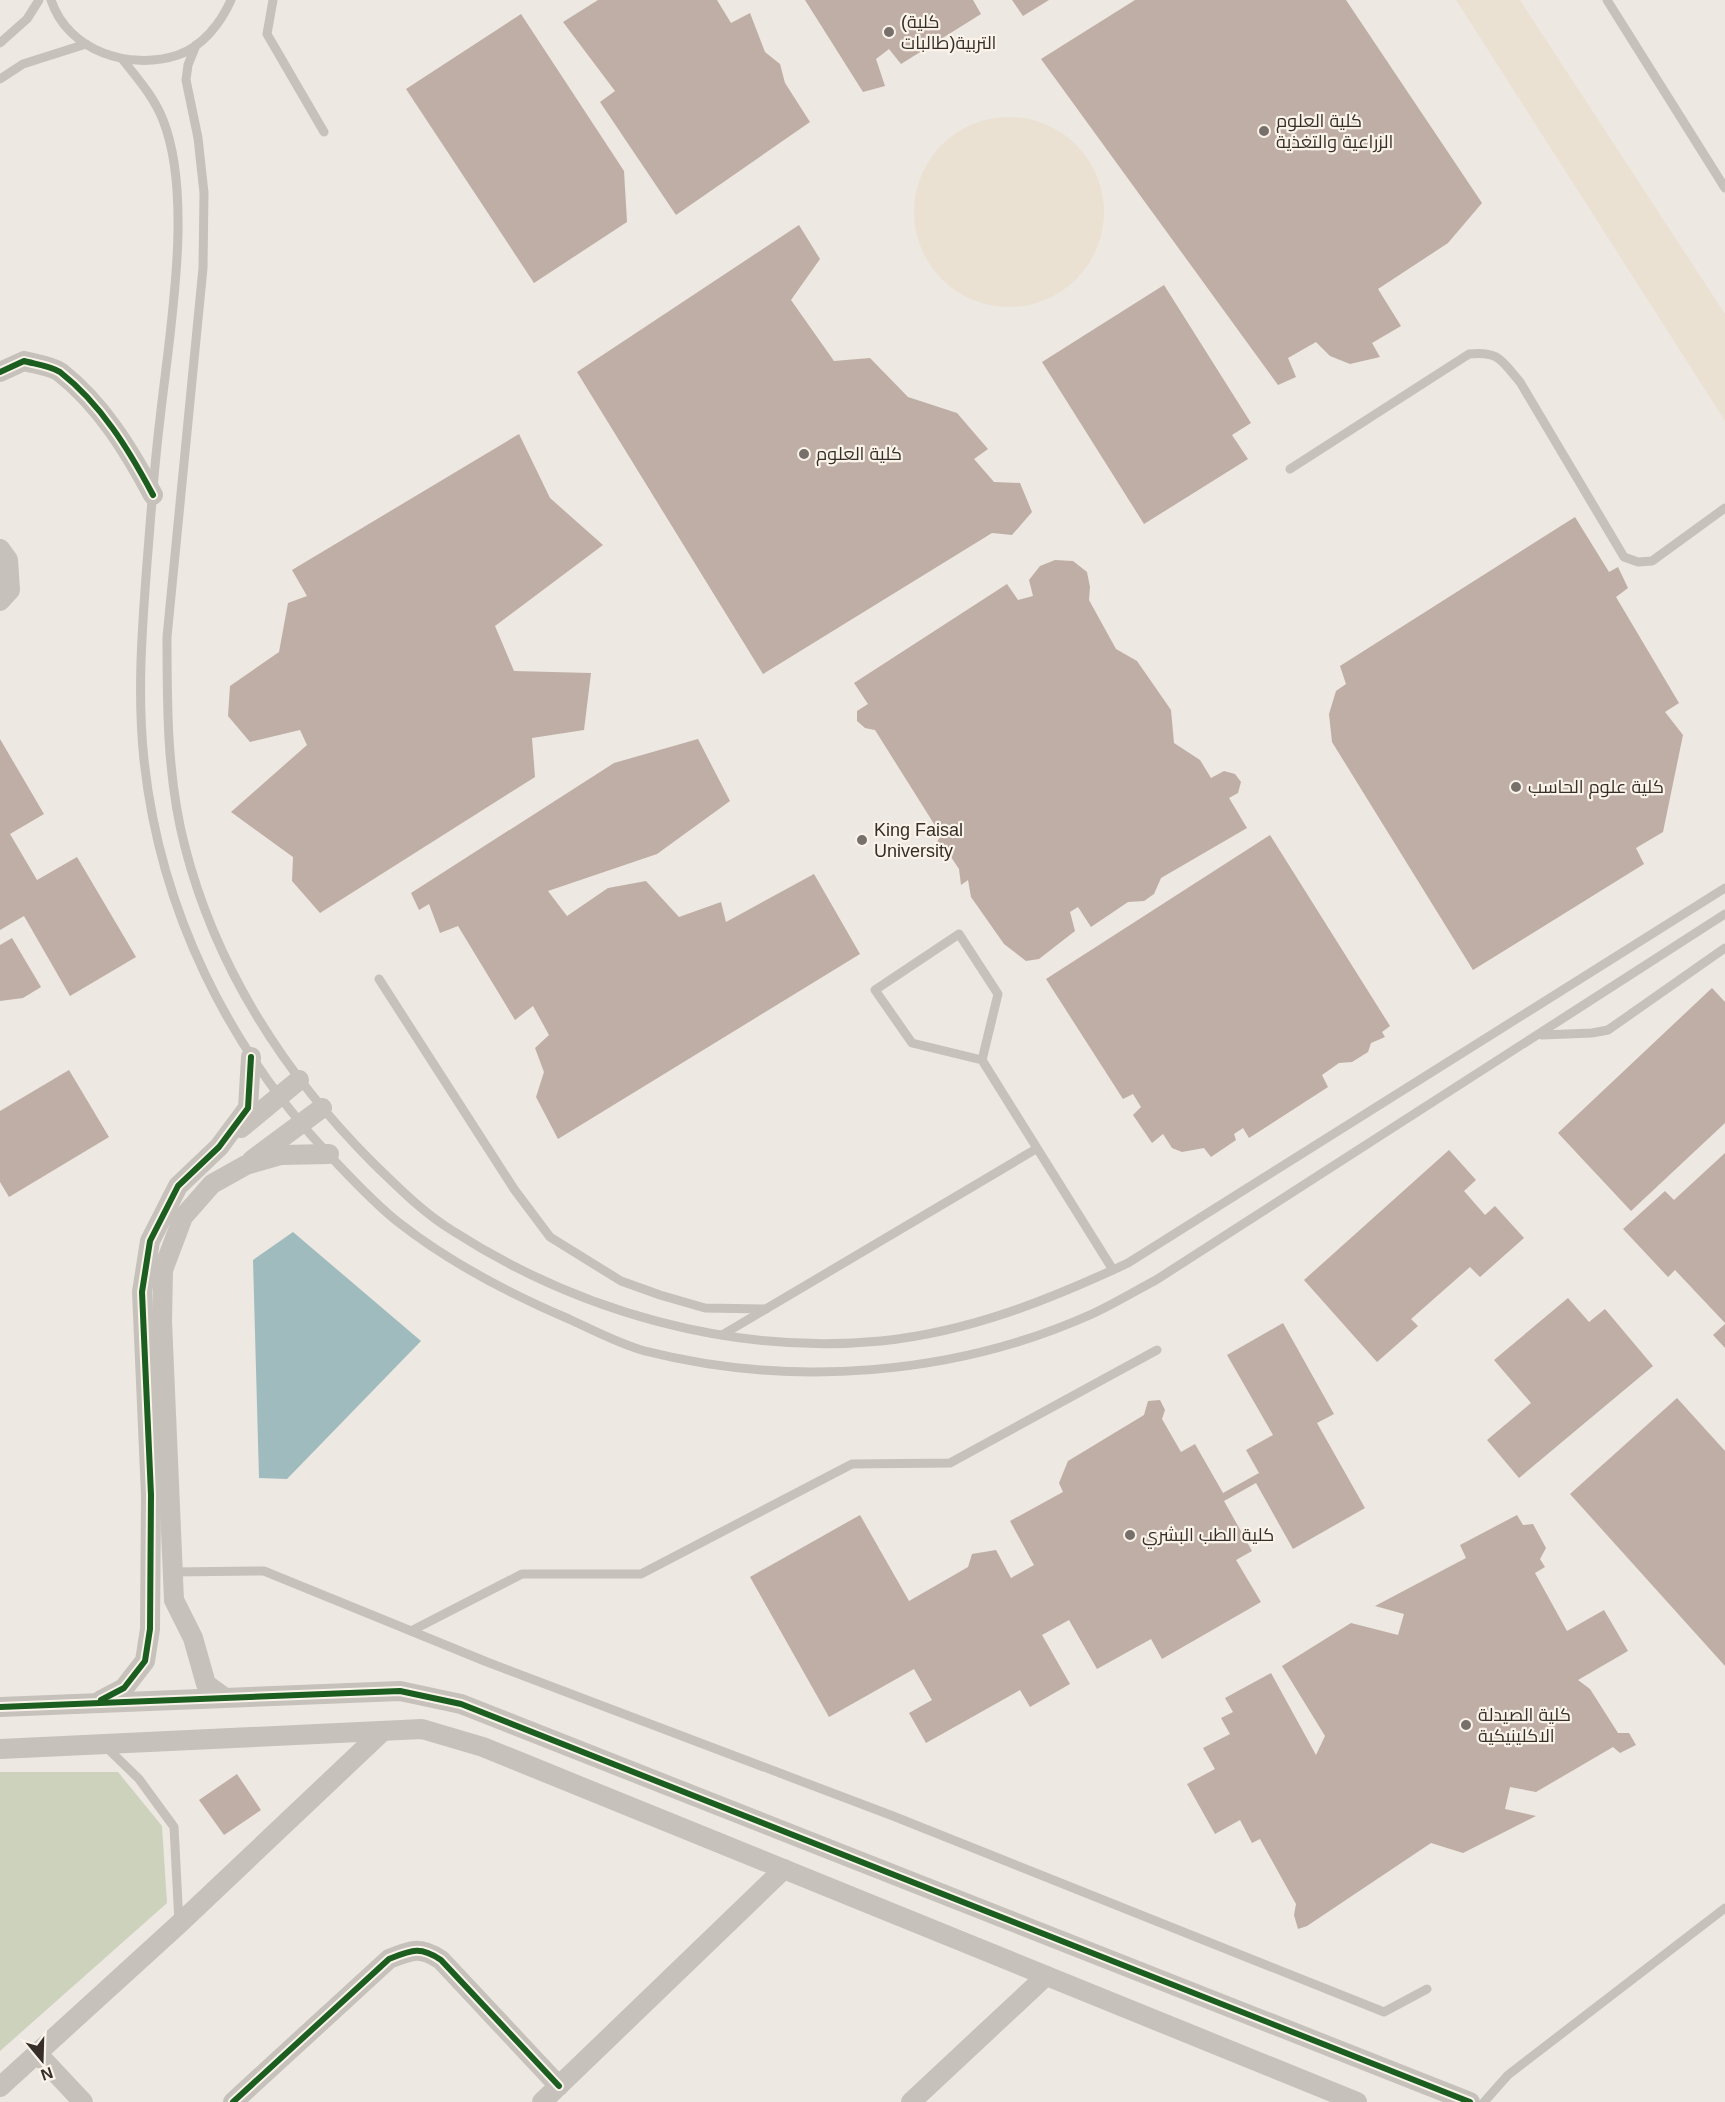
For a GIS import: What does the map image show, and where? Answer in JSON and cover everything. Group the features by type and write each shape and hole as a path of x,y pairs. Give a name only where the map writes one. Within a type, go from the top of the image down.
{"street":[{"path":"0,372 24,361 58,371 104,417 129,450 153,495"},
{"path":"0,549 8,560 10,591 0,601"},
{"path":"223,1142 248,1108 251,1057"},
{"path":"94,1703 124,1688 145,1661 150,1629 150,1495 142,1292 150,1241 178,1186 223,1142 299,1080"},
{"path":"224,1697 206,1684 193,1638 174,1600 162,1321 163,1270 183,1217 212,1184 246,1165 299,1123 322,1108"},
{"path":"246,1165 280,1155 329,1154"},
{"path":"0,1707 400,1691 461,1704 1470,2102"},
{"path":"0,1749 422,1729 483,1747 1357,2102"},
{"path":"0,2087 179,1924 383,1731"},
{"path":"542,2102 784,1869"},
{"path":"233,2102 389,1959 409,1951 426,1950 441,1960 559,2086"},
{"path":"911,2102 1047,1976"},
{"path":"37,2053 83,2102"}],"lane":[{"path":"0,43 27,19 39,0"},
{"path":"51,0 54,11 72,35 86,44 123,60 151,61 179,55 195,45 223,17 231,0"},
{"path":"273,0 269,11 267,34 324,132"},
{"path":"1606,0 1725,188"},
{"path":"0,79 23,64 86,44"},
{"path":"195,45 188,64 186,80 196,128 204,194 202,268 167,637 167,697 171,754 185,847 204,906 228,965 247,1001 299,1080 322,1108 411,1200 452,1231 513,1265 577,1296 645,1319 722,1335 802,1342 879,1341 941,1332 1007,1314 1113,1270 1230,1201 1722,889 1725,879"},
{"path":"123,60 154,100 165,122 178,199 176,267 153,495 139,659 139,692 144,764 153,818 180,918 231,1027 299,1123 395,1220 446,1257 502,1291 640,1350 721,1366 789,1372 879,1370 946,1360 1017,1341 1092,1314 1156,1280 1725,914"},
{"path":"1290,470 1469,354 1488,352 1502,361 1520,382 1624,557 1638,562 1652,561 1725,508"},
{"path":"982,1060 912,1042 875,990 959,934 998,994 982,1060 1035,1149 1113,1270"},
{"path":"1539,1035 1592,1033 1608,1030 1725,948"},
{"path":"379,979 514,1189 550,1237 621,1281 660,1295 705,1308 766,1309"},
{"path":"722,1335 1035,1149"},
{"path":"411,1631 522,1574 641,1574 852,1464 950,1463 1157,1350"},
{"path":"173,1572 264,1571 411,1631 893,1816 1384,2012 1426,1989"},
{"path":"104,1745 139,1779 174,1827 179,1924"},
{"path":"1484,2102 1508,2075 1725,1908"}],"green space":[{"path":"0,1772 118,1772 162,1826 167,1903 0,2051"}],"shaded area":[{"path":"1456,0 1520,0 1725,314 1725,421"},
{"path":"1009,117 1045,124 1062,133 1076,145 1088,159 1097,176 1104,212 1097,248 1088,265 1076,279 1062,291 1045,300 1009,307 973,300 956,291 942,279 930,265 921,248 914,212 921,176 930,159 942,145 956,133 973,124"}],"water":[{"path":"293,1232 421,1341 287,1479 259,1478 253,1260"}],"building":[{"path":"598,0 717,0 731,23 750,13 765,52 780,64 785,83 810,122 676,215 600,102 615,91 563,22"},
{"name":"(كلية التربية(طالبات","path":"805,0 973,0 981,14 901,64 889,49 876,59 885,86 863,92"},
{"name":"(كلية التربية(طالبات","path":"1012,0 1049,0 1023,16"},
{"name":"كلية العلوم الزراعية والتغذية","path":"1135,0 1346,0 1482,203 1448,243 1378,289 1401,326 1372,343 1380,357 1350,364 1330,356 1316,342 1288,358 1296,377 1278,385 1041,59"},
{"path":"521,14 624,171 627,222 534,283 406,89"},
{"name":"كلية العلوم","path":"799,225 820,259 791,300 834,361 870,358 908,397 957,413 988,449 974,459 994,482 1020,483 1032,512 1012,535 992,533 763,674 577,372"},
{"path":"1164,285 1251,423 1232,435 1248,459 1144,524 1042,362"},
{"path":"519,434 550,498 603,545 495,626 514,671 591,673 584,730 532,738 535,777 320,913 292,881 293,857 231,812 307,745 300,730 250,742 228,716 230,686 279,652 288,603 307,596 292,570"},
{"name":"كلية علوم الحاسب","path":"1575,517 1609,572 1618,567 1628,588 1616,597 1679,703 1665,712 1683,735 1663,832 1636,848 1644,864 1473,970 1332,742 1329,714 1336,691 1346,684 1340,666"},
{"path":"1055,560 1073,561 1087,572 1090,587 1089,600 1116,649 1137,661 1171,710 1174,743 1200,760 1211,778 1224,771 1235,774 1241,782 1238,793 1229,798 1247,828 1161,878 1154,894 1144,901 1128,902 1091,927 1078,907 1070,912 1075,931 1039,959 1026,961 1004,944 971,897 968,880 961,885 959,869 945,848 937,842 941,835 875,730 865,728 857,721 857,711 868,704 854,683 1007,584 1018,600 1033,596 1029,580 1040,566"},
{"path":"0,739 44,814 10,834 37,880 77,857 136,957 70,996 24,916 0,930"},
{"path":"698,739 730,801 657,854 548,891 567,916 608,888 646,881 679,917 721,902 726,922 814,874 860,954 558,1139 536,1097 544,1072 535,1048 549,1035 533,1006 515,1020 458,926 440,933 429,904 419,910 411,893 614,763"},
{"path":"1270,835 1390,1026 1382,1032 1385,1037 1371,1043 1368,1052 1352,1062 1339,1063 1322,1075 1328,1087 1249,1138 1243,1128 1234,1134 1236,1140 1211,1157 1204,1148 1182,1152 1172,1148 1163,1134 1152,1143 1133,1115 1141,1107 1133,1094 1123,1099 1046,979"},
{"path":"12,938 41,987 23,998 0,1001 0,945"},
{"path":"1712,988 1725,1002 1725,1123 1631,1211 1558,1133"},
{"path":"69,1070 109,1137 9,1197 0,1182 0,1111"},
{"path":"1449,1150 1476,1180 1464,1191 1485,1215 1495,1206 1524,1238 1480,1277 1470,1267 1411,1319 1418,1326 1377,1362 1304,1280"},
{"path":"1725,1153 1725,1323 1675,1270 1668,1277 1623,1229 1665,1191 1674,1200"},
{"path":"1568,1298 1589,1322 1605,1309 1653,1366 1519,1478 1487,1440 1531,1403 1494,1360"},
{"name":"كلية الطب البشري","path":"1283,1323 1334,1414 1317,1423 1365,1508 1293,1549 1256,1483 1224,1501 1252,1551 1236,1560 1261,1602 1162,1659 1151,1639 1097,1669 1069,1620 1042,1635 1070,1684 1030,1707 1020,1690 926,1743 909,1713 932,1700 914,1669 829,1717 750,1577 860,1515 909,1601 968,1567 972,1554 996,1550 1011,1578 1034,1565 1010,1521 1063,1492 1059,1483 1068,1461 1144,1415 1148,1401 1160,1400 1165,1410 1162,1419 1181,1452 1195,1444 1223,1493 1259,1473 1246,1450 1273,1435 1227,1355"},
{"path":"1725,1324 1725,1348 1713,1335"},
{"path":"1677,1398 1725,1451 1725,1666 1570,1494"},
{"name":"كلية الصيدلة الاكلينيكية","path":"1517,1515 1523,1525 1533,1524 1546,1548 1540,1559 1545,1567 1535,1573 1567,1631 1604,1610 1628,1651 1578,1680 1590,1689 1618,1733 1629,1733 1636,1745 1620,1753 1613,1747 1536,1792 1510,1787 1505,1809 1536,1816 1463,1853 1431,1843 1307,1926 1298,1929 1294,1915 1296,1904 1260,1839 1252,1843 1240,1820 1215,1834 1187,1784 1215,1769 1203,1748 1230,1734 1221,1718 1233,1712 1225,1698 1271,1673 1316,1755 1325,1736 1282,1666 1351,1623 1398,1635 1404,1614 1375,1606 1466,1558 1460,1545"},
{"path":"237,1774 261,1810 224,1835 199,1800"}],"cycle path":[{"path":"0,372 24,361 60,372 101,413 134,461 153,495"},
{"path":"101,1700 124,1688 145,1661 150,1629 151,1495 142,1292 150,1241 178,1186 219,1147 248,1108 251,1057"},
{"path":"0,1707 400,1691 461,1704 1470,2102"},
{"path":"233,2102 389,1959 416,1951 427,1953 441,1960 559,2086"}],"place":[{"name":"(كلية التربية(طالبات","path":"889,32"},
{"name":"كلية العلوم الزراعية والتغذية","path":"1264,131"},
{"name":"كلية العلوم","path":"804,454"},
{"name":"كلية علوم الحاسب","path":"1516,787"},
{"name":"King Faisal University","path":"862,840"},
{"name":"كلية الطب البشري","path":"1130,1535"},
{"name":"كلية الصيدلة الاكلينيكية","path":"1466,1725"}]}
